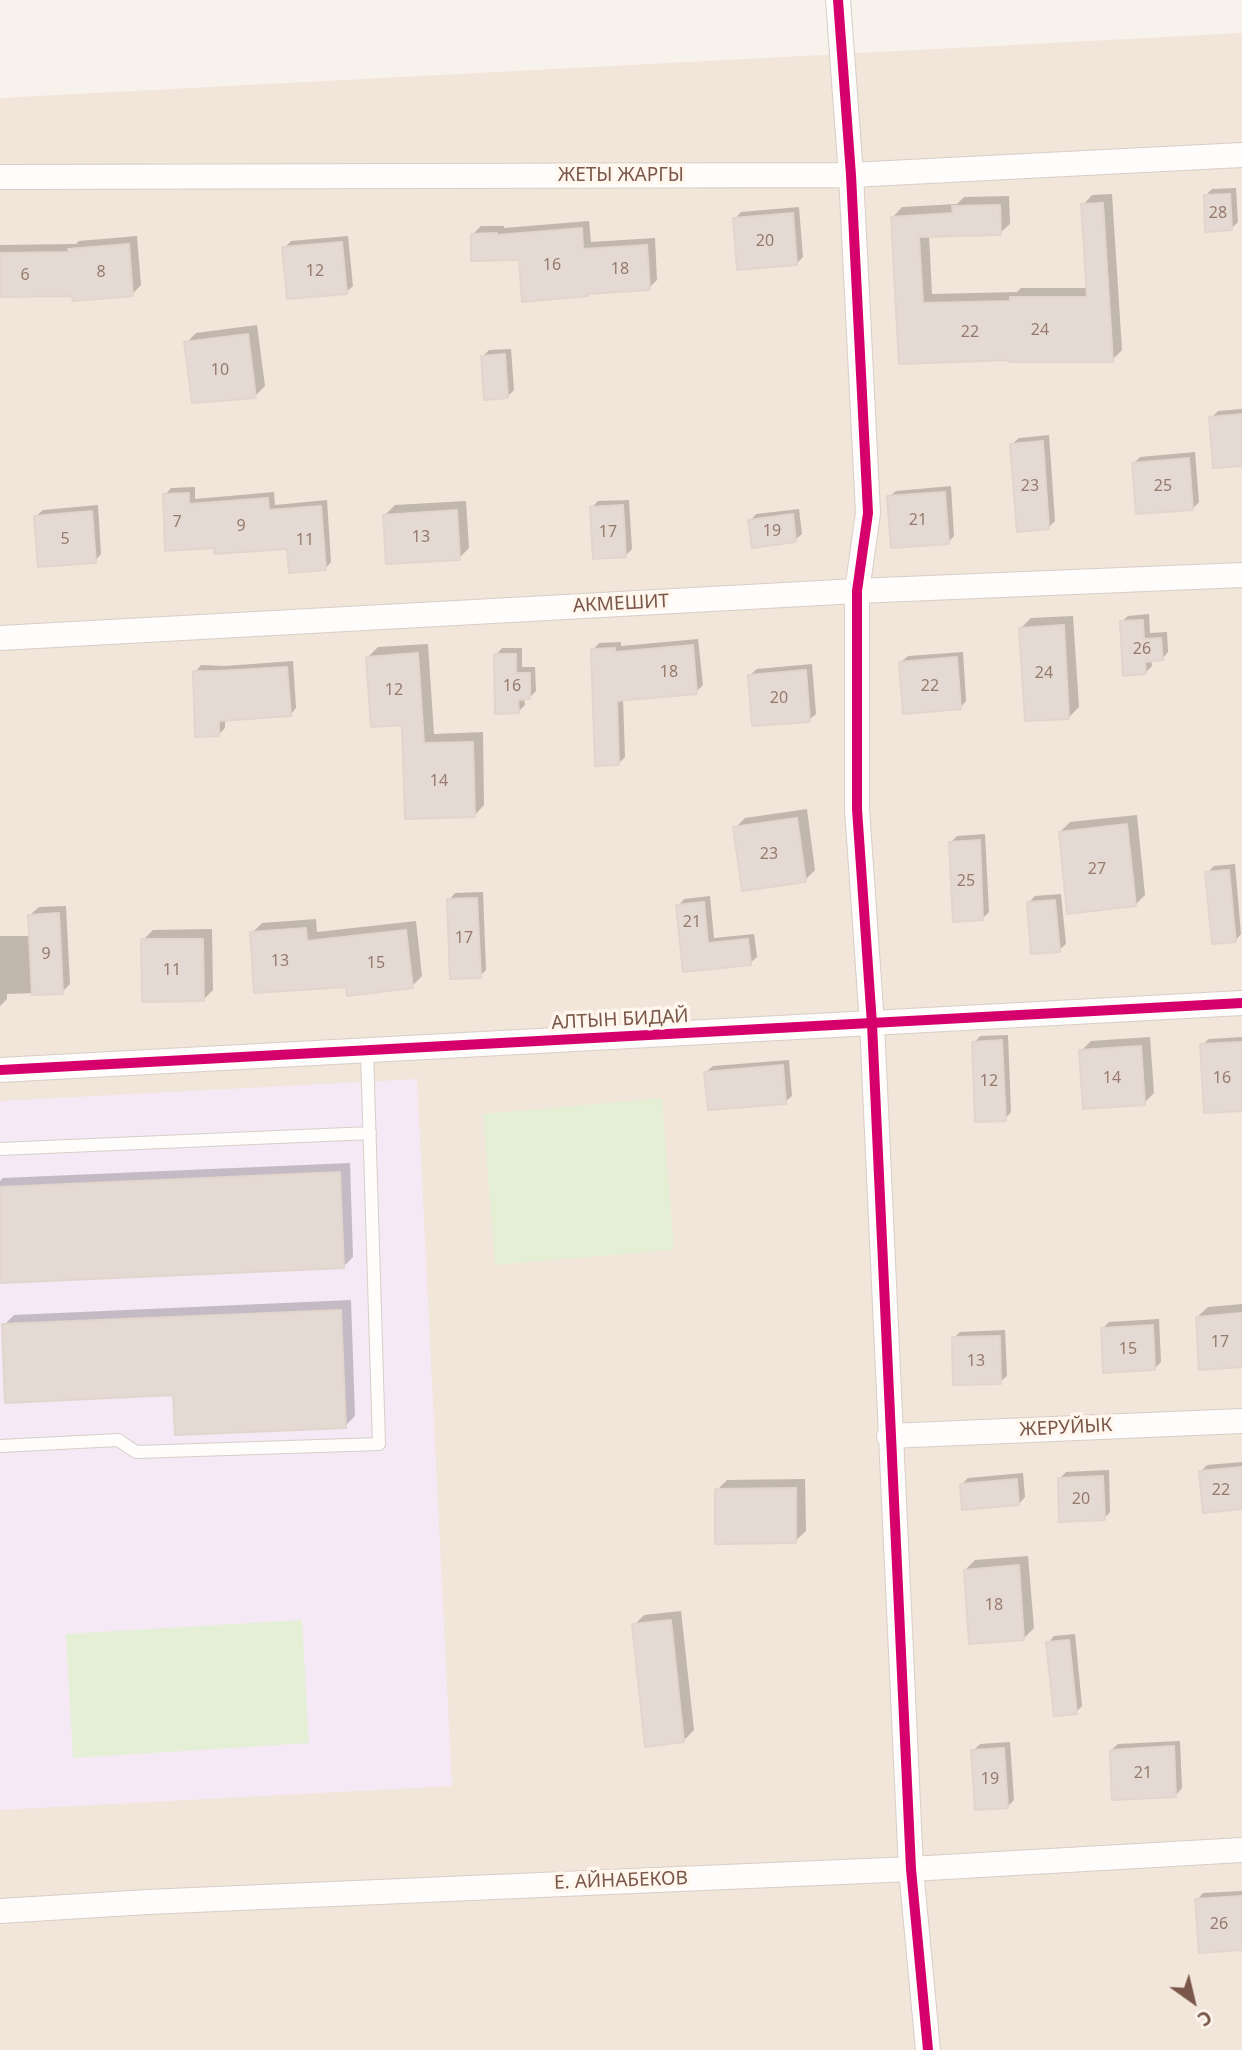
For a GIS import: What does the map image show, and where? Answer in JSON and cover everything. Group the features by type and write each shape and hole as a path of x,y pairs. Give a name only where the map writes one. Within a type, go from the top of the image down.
{"street":[{"path":"838,0 851,176 868,513 857,591 858,809 872,1024 911,1869 928,2050"},
{"name":"ЖЕТЫ ЖАРГЫ","path":"0,177 851,176 1242,155"},
{"name":"АКМЕШИТ","path":"0,638 857,591 1242,575"},
{"name":"АЛТЫН БИДАЙ","path":"0,1070 1242,1003"},
{"name":"ЖЕРУЙЫК","path":"890,1436 1242,1421"},
{"name":"Е. АЙНАБЕКОВ","path":"0,1911 147,1902 911,1869 1242,1850"}],"lane":[{"path":"0,1446 118,1440 136,1452 379,1444 367,1051"},
{"path":"0,1149 370,1133"}],"shaded area":[{"path":"1242,33 1242,2050 0,2050 0,98"},
{"path":"417,1079 452,1786 0,1810 0,1101"}],"green space":[{"path":"662,1098 674,1250 495,1265 483,1114"},
{"path":"302,1620 309,1743 73,1758 66,1634"}],"building":[{"path":"1230,194 1232,230 1205,232 1204,195"},
{"path":"1103,203 1113,362 1009,360 899,364 891,217 953,213 952,206 1000,205 1001,235 919,237 923,303 1010,301 1010,297 1087,297 1081,204"},
{"path":"793,213 797,265 737,270 733,218"},
{"path":"582,228 583,249 647,245 650,290 522,302 519,260 471,261 471,234 497,235"},
{"path":"342,242 347,294 287,299 282,247"},
{"path":"129,244 133,296 73,301 72,296 0,297 0,253 69,252 68,249"},
{"path":"248,334 256,398 192,403 184,342"},
{"path":"505,354 508,398 484,400 481,356"},
{"path":"1242,414 1242,466 1213,468 1209,417"},
{"path":"1043,441 1049,529 1017,532 1010,444"},
{"path":"1189,458 1193,510 1136,514 1132,463"},
{"path":"945,492 949,544 891,548 887,496"},
{"path":"189,493 189,504 268,498 269,510 321,506 326,570 289,573 287,549 214,554 214,548 165,551 163,494"},
{"path":"623,505 626,557 593,559 590,507"},
{"path":"457,510 460,560 386,564 383,515"},
{"path":"92,511 96,563 38,567 34,516"},
{"path":"793,514 796,542 752,548 748,520"},
{"path":"1143,620 1144,639 1161,638 1163,660 1145,662 1146,674 1123,676 1120,621"},
{"path":"1064,625 1069,719 1025,721 1019,628"},
{"path":"693,645 697,694 617,701 619,765 595,766 591,649 615,648 615,652"},
{"path":"418,653 424,743 473,742 475,817 405,819 402,725 371,727 366,657"},
{"path":"494,654 516,654 516,673 530,673 530,699 518,700 519,713 495,714"},
{"path":"957,657 961,709 903,714 899,662"},
{"path":"287,667 291,716 219,721 219,736 195,737 193,671"},
{"path":"806,670 810,722 752,726 748,675"},
{"path":"797,818 806,882 742,891 733,827"},
{"path":"1127,824 1136,906 1067,914 1059,832"},
{"path":"980,840 983,920 953,922 949,842"},
{"path":"1229,870 1236,942 1212,944 1205,872"},
{"path":"477,898 481,978 450,979 447,899"},
{"path":"1055,900 1060,952 1031,954 1027,902"},
{"path":"704,902 708,943 748,939 751,965 683,972 676,905"},
{"path":"59,913 63,994 32,995 28,915"},
{"path":"306,928 307,941 406,930 413,988 347,996 346,987 254,993 250,932"},
{"path":"141,939 203,939 204,1001 142,1002"},
{"path":"1002,1040 1006,1121 975,1122 972,1042"},
{"path":"1242,1042 1242,1111 1204,1113 1200,1044"},
{"path":"1141,1046 1145,1105 1083,1109 1079,1050"},
{"path":"783,1065 786,1104 708,1110 704,1072"},
{"path":"340,1172 344,1268 0,1283 0,1187"},
{"path":"341,1310 346,1428 175,1435 173,1395 5,1403 2,1324"},
{"path":"1242,1313 1242,1367 1199,1370 1196,1317"},
{"path":"1153,1325 1155,1370 1103,1373 1101,1328"},
{"path":"1000,1336 1001,1384 953,1385 952,1337"},
{"path":"1242,1467 1242,1509 1203,1513 1199,1471"},
{"path":"1103,1476 1105,1520 1059,1522 1058,1478"},
{"path":"1017,1479 1019,1505 962,1510 960,1484"},
{"path":"796,1488 796,1543 715,1544 715,1489"},
{"path":"1019,1565 1024,1640 969,1644 964,1570"},
{"path":"671,1620 684,1742 645,1747 632,1624"},
{"path":"1069,1640 1077,1714 1054,1716 1046,1642"},
{"path":"1174,1746 1176,1797 1112,1800 1110,1750"},
{"path":"1004,1748 1008,1808 975,1810 971,1750"},
{"path":"1242,1896 1242,1950 1199,1953 1195,1899"}],"cycle path":[{"path":"838,0 851,175 868,513 857,591 857,809 872,1024 911,1869 928,2050"},
{"path":"0,1070 1242,1003"}]}
